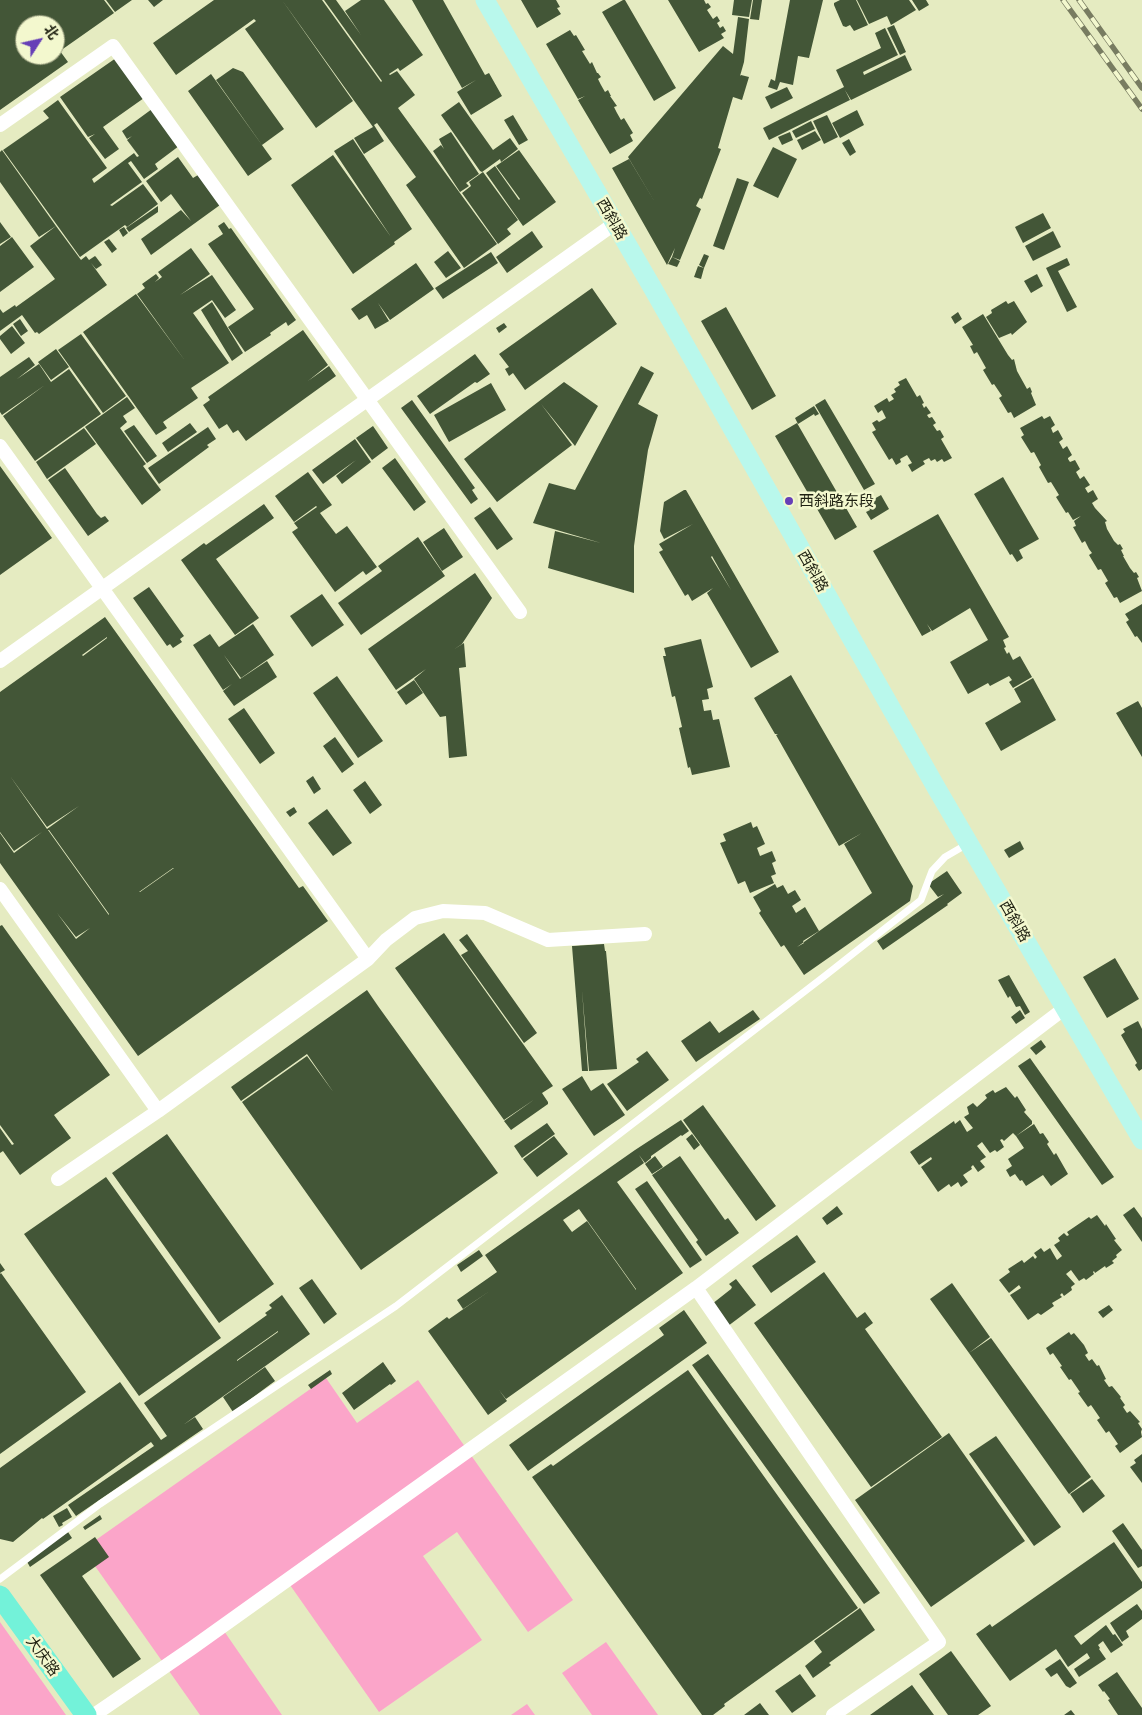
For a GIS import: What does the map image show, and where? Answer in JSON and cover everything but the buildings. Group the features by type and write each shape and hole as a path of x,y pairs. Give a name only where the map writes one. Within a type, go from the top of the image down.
{"main road":[{"name":"大庆路","path":"0,1596 86,1715"}],"street":[{"name":"西斜路","path":"486,0 969,843 1142,1140"},
{"path":"0,125 113,46 520,612"},
{"path":"0,661 614,224"},
{"path":"0,446 368,959"},
{"path":"0,889 158,1111"},
{"path":"58,1179 158,1111 368,959 386,940 415,918 443,911 485,913 548,940 645,934"},
{"path":"94,1715 192,1648 696,1288 1065,1008"},
{"path":"696,1288 939,1642 833,1715"}],"lane":[{"path":"0,1579 100,1504 396,1306 921,900 932,871 945,857 969,843"}],"shaded area":[{"path":"326,1378 357,1423 418,1380 573,1600 528,1632 457,1532 423,1556 482,1640 379,1712 290,1585 224,1631 282,1715 200,1715 83,1549"},
{"path":"0,1622 66,1715 0,1715"},
{"path":"606,1642 658,1715 592,1715 562,1673"},
{"path":"527,1704 535,1715 511,1715"}],"railway":[{"path":"1063,0 1142,109"},
{"path":"1079,0 1142,88"}],"place":[{"name":"西斜路东段","path":"789,501"}]}
